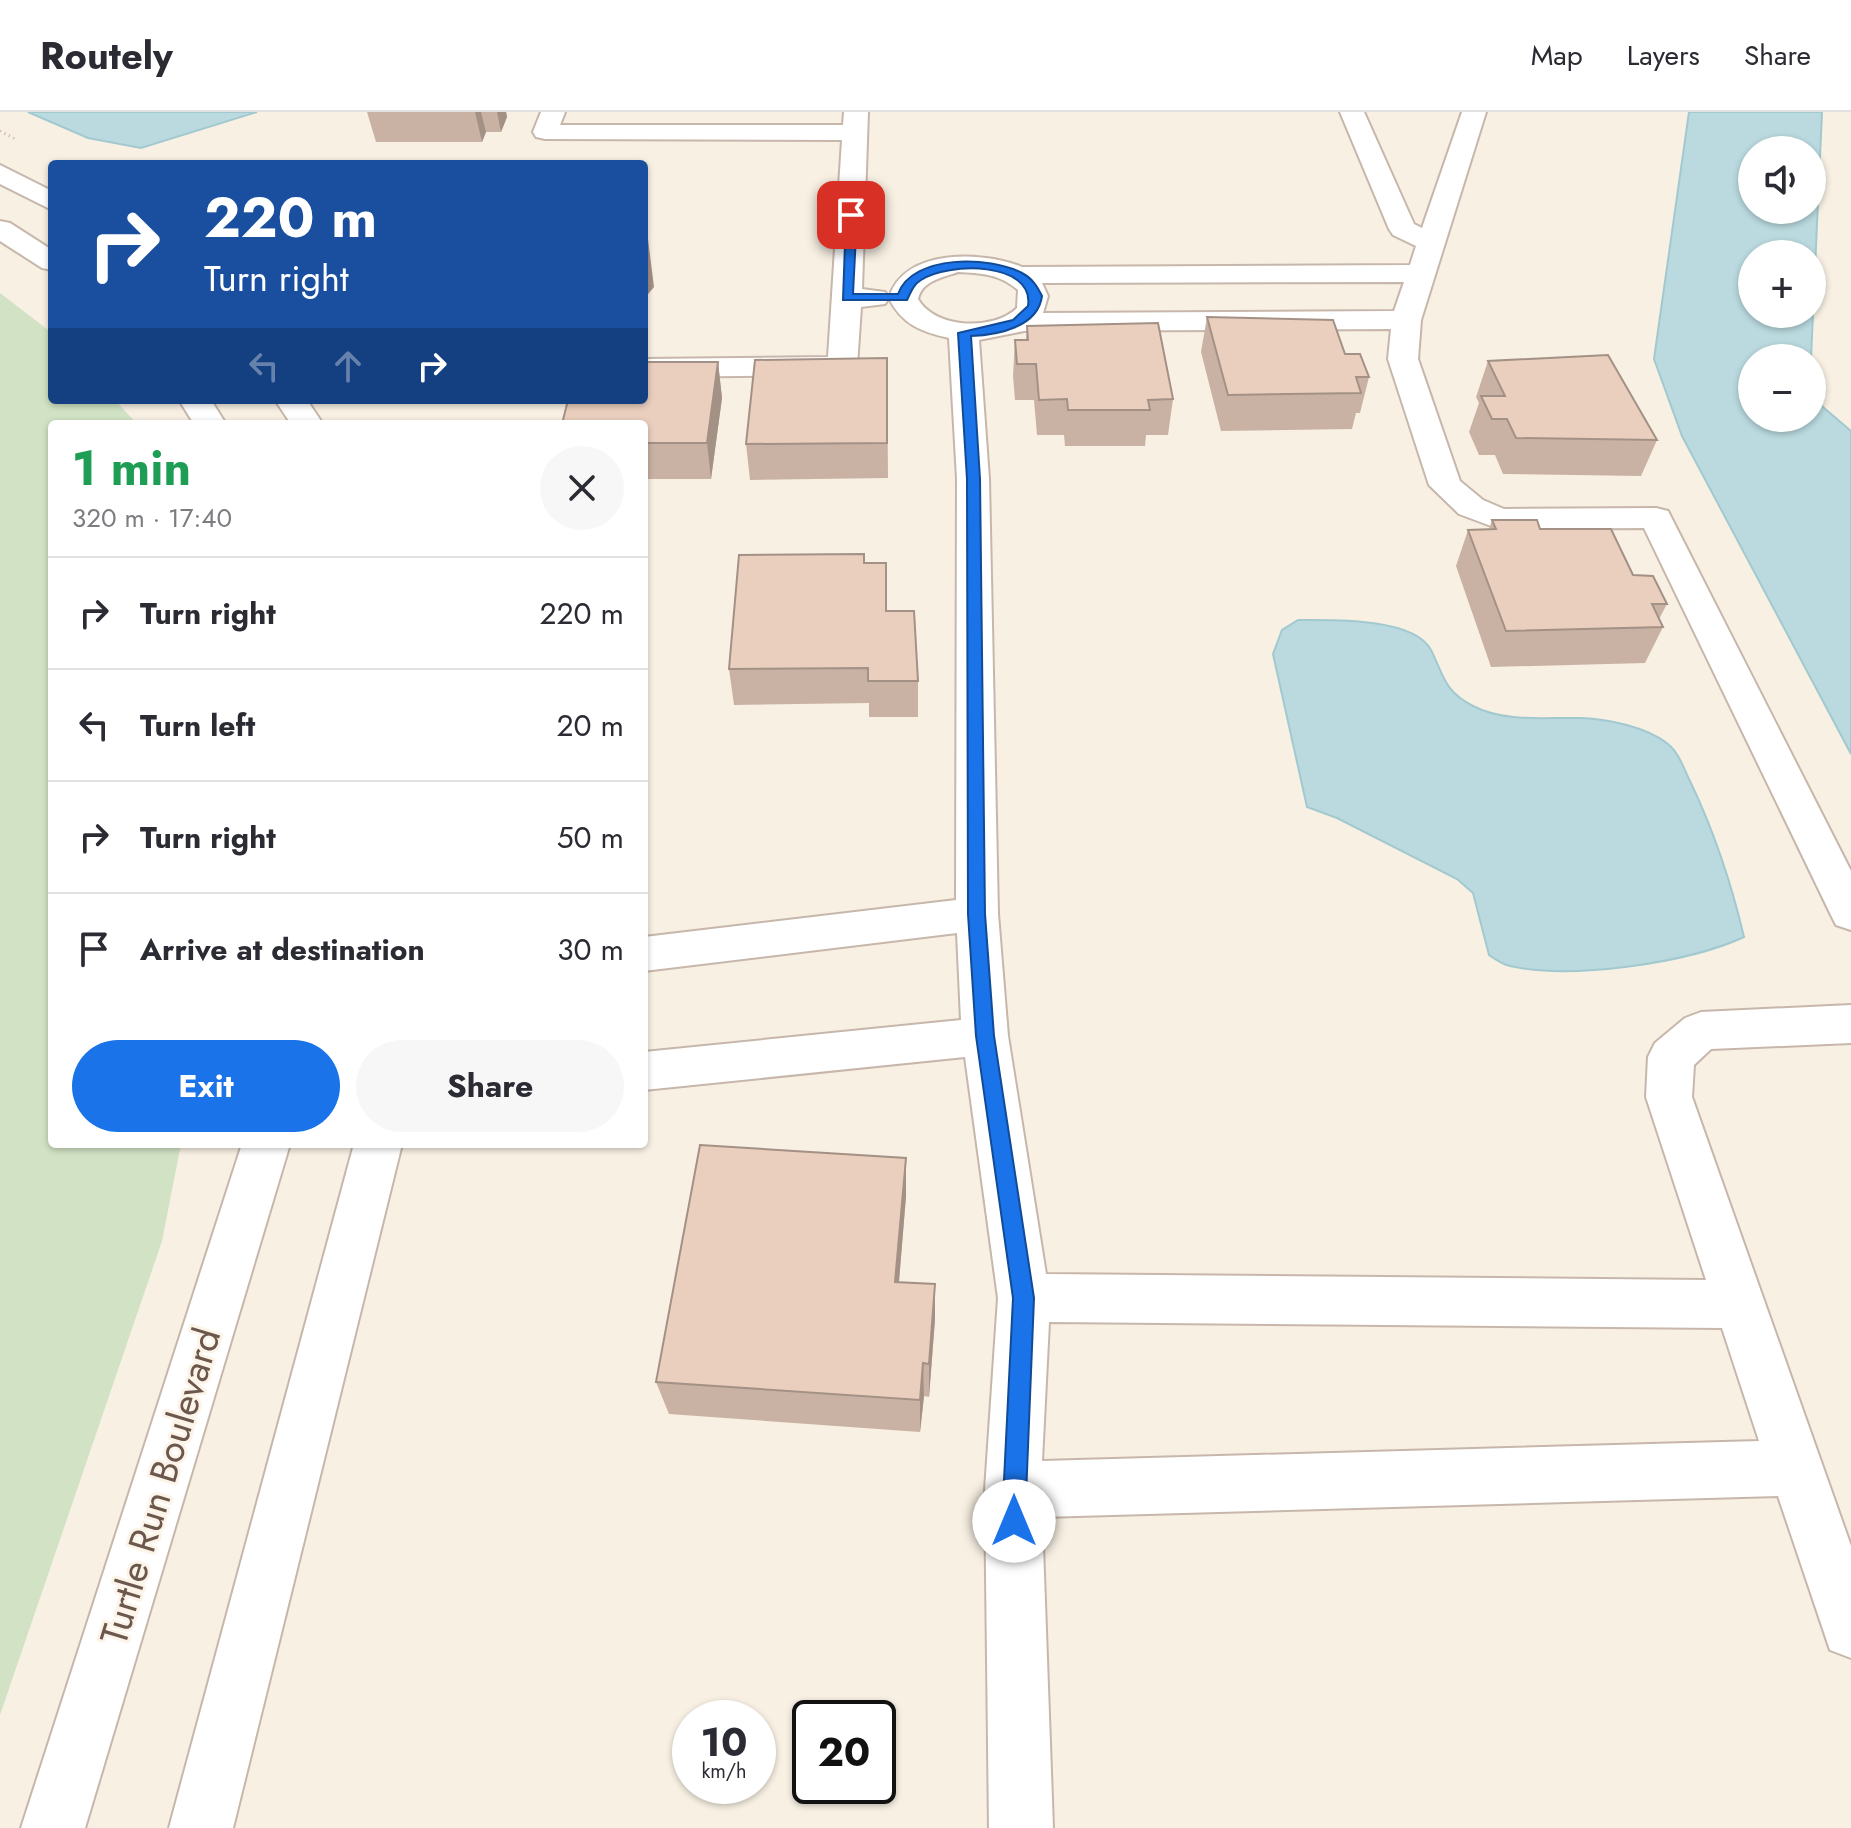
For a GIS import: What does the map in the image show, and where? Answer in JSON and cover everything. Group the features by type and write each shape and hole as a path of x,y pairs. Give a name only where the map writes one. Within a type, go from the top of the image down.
{"street":[{"path":"553,112 545,132 856,122 842,366 648,368"},
{"path":"1352,112 1403,229 1426,258"},
{"path":"1474,112 1406,320 1403,359 1445,485 1471,507 1499,519 1656,518 1851,913"},
{"path":"0,173 48,200"},
{"path":"0,229 48,259"},
{"path":"1406,320 1017,322 987,332 964,333 936,327 914,317 905,308 903,297 907,286 918,276 945,266 978,264 1017,275 1426,258"},
{"path":"1017,275 1030,284 1036,296 1034,308 1017,322"},
{"path":"847,298 903,297"},
{"path":"964,333 973,479 977,914 985,1036 1024,1298 1013,1490 1021,1828"},
{"path":"648,954 977,914"},
{"path":"1851,1024 1701,1031 1671,1057 1669,1097 1851,1629"},
{"path":"648,1071 985,1036"},
{"name":"Turtle Run Boulevard","path":"53,1828 265,1148"},
{"path":"201,1828 377,1148"},
{"path":"1024,1298 1739,1304"},
{"path":"1013,1490 1796,1468"}],"green space":[{"path":"0,293 48,330 48,404 119,404 133,420 48,420 48,1148 180,1148 162,1241 0,1715"}],"water":[{"path":"28,112 257,112 141,148 88,138"},
{"path":"1689,112 1822,112 1821,136 1738,136 1738,224 1817,224 1816,240 1738,240 1738,328 1812,328 1812,344 1738,344 1738,432 1826,432 1826,410 1851,431 1851,754 1682,436 1654,359"},
{"path":"1298,620 1370,623 1408,631 1422,639 1431,650 1450,689 1463,700 1486,711 1512,717 1615,722 1649,733 1668,744 1681,761 1707,819 1728,877 1744,937 1661,961 1596,970 1535,970 1507,965 1489,955 1473,893 1457,879 1337,818 1307,807 1273,654 1282,630"}],"building":[{"path":"1207,317 1333,320 1345,354 1360,354 1369,377 1356,377 1361,393 1228,395"},
{"path":"1158,323 1173,399 1148,400 1150,410 1068,410 1067,399 1039,400 1036,364 1017,364 1015,340 1028,340 1027,326"},
{"path":"1608,355 1657,440 1516,438 1507,419 1492,419 1481,396 1505,396 1488,361"},
{"path":"887,358 887,443 746,444 755,360"},
{"path":"648,362 718,362 707,443 648,443 648,420 563,420 567,404 648,404"},
{"path":"1492,520 1537,520 1540,529 1611,529 1633,575 1653,576 1667,604 1652,604 1663,627 1506,631 1468,530 1496,529"},
{"path":"864,554 864,563 886,563 886,611 914,611 918,681 868,681 868,668 729,669 739,555"},
{"path":"700,1145 906,1158 895,1282 935,1284 929,1364 923,1363 920,1400 656,1382"}],"route":[{"path":"851,215 847,298 903,297 907,286 918,276 935,268 956,264 978,264 1017,275 1030,284 1036,296 1034,308 1025,318 1009,327 964,333 973,479 977,914 985,1036 1024,1298 1014,1521"}]}
